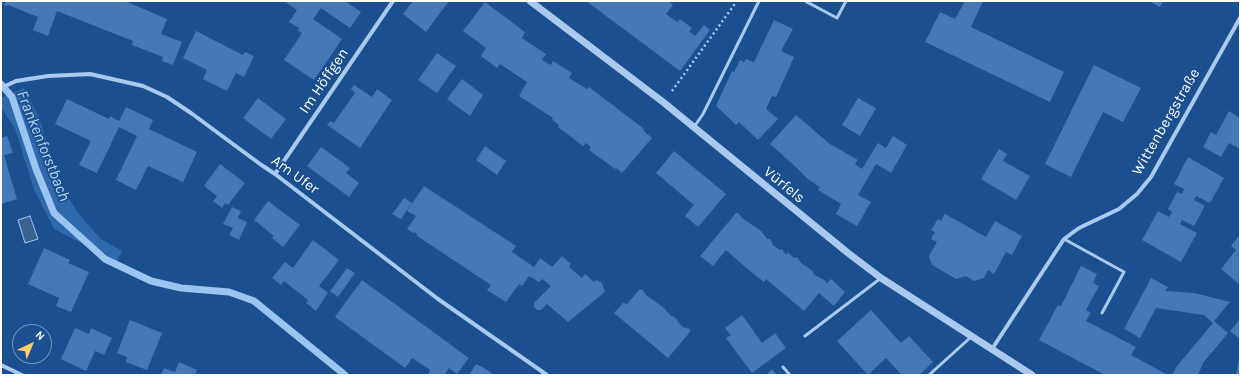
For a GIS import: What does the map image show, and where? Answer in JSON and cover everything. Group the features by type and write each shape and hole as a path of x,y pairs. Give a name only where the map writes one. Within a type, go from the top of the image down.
{"street":[{"name":"Im Höffgen","path":"275,174 393,1"},
{"name":"Vürfels","path":"530,1 663,102 848,254 881,278 1032,375"},
{"name":"Wittenbergstraße","path":"992,350 1064,239 1079,228 1119,209 1137,194 1151,176 1240,18"},
{"name":"Am Ufer","path":"1,88 16,81 69,74 90,74 144,86 166,97 191,112 438,298 547,375"},
{"path":"1,365 22,375"}],"lane":[{"path":"694,127 703,114 759,1"},
{"path":"805,1 838,18 846,1"},
{"path":"1064,239 1124,272 1102,313"},
{"path":"805,336 881,278"},
{"path":"929,375 971,337"},
{"path":"784,368 790,375"}],"path":[{"path":"663,102 737,1"}],"shaded area":[{"path":"24,88 39,118 62,187 78,213 101,239 122,251 117,261 54,229 35,192 15,129 1,107 1,98"},
{"path":"30,216 38,239 25,243 18,220"}],"building":[{"path":"6,1 125,1 167,19 161,34 182,42 173,65 162,61 163,57 132,45 133,41 57,11 48,36 33,30 38,17 8,5 4,5"},
{"path":"284,1 345,1 361,12 350,28 321,8 313,19 342,39 314,80 284,60 302,33 298,31 299,28 289,22 297,10"},
{"path":"413,1 449,1 426,32 403,14"},
{"path":"586,1 668,1 673,5 666,14 677,22 680,19 692,28 689,31 695,36 704,25 710,30 680,71"},
{"path":"965,1 983,1 971,27 1064,72 1050,102 925,42 940,12 955,19"},
{"path":"1149,1 1163,1 1160,7"},
{"path":"485,2 525,32 522,38 546,54 542,60 551,65 553,61 572,73 569,78 587,89 589,87 644,129 643,130 652,138 622,173 589,150 591,147 586,143 583,146 558,127 559,125 552,120 553,118 519,96 527,82 500,64 497,68 481,56 486,48 463,31"},
{"path":"774,20 793,29 781,51 794,57 776,97 772,96 766,109 778,119 758,140 739,122 736,125 716,106 732,71 734,72 740,60 744,62 746,59 754,62"},
{"path":"196,31 243,55 245,52 254,56 244,77 236,73 227,91 203,79 207,70 183,58"},
{"path":"437,53 456,66 437,93 418,80"},
{"path":"1094,65 1141,88 1123,122 1103,112 1071,177 1045,164"},
{"path":"462,79 483,95 470,116 447,99"},
{"path":"354,85 372,97 377,89 392,100 360,148 327,125 330,121 334,123 355,93 351,89"},
{"path":"258,98 286,119 271,139 243,118"},
{"path":"858,98 876,108 860,136 842,125"},
{"path":"67,99 109,119 110,116 119,121 126,107 153,120 149,129 197,152 183,182 148,166 136,190 116,180 137,136 119,127 97,173 79,165 91,141 55,124"},
{"path":"1229,111 1240,118 1240,149 1229,143 1221,157 1203,147 1211,132 1216,135"},
{"path":"796,115 830,144 858,160 855,164 862,169 878,143 886,148 893,136 907,145 891,173 876,164 858,195 871,202 857,226 836,214 841,204 818,190 820,187 809,180 770,144"},
{"path":"7,136 13,153 4,155 17,199 1,204 1,138"},
{"path":"485,146 506,161 497,175 476,160"},
{"path":"321,147 350,168 346,173 359,183 349,197 307,166"},
{"path":"999,149 1007,154 1003,161 1030,176 1016,200 981,179"},
{"path":"674,151 726,194 698,227 685,216 694,205 656,173"},
{"path":"1188,157 1224,178 1210,203 1196,196 1194,200 1205,206 1194,226 1182,220 1180,224 1197,233 1181,262 1142,240 1158,211 1169,217 1172,212 1168,209 1177,192 1182,194 1184,189 1174,184"},
{"path":"220,164 245,183 228,205 225,203 222,208 213,201 217,196 204,186"},
{"path":"424,186 516,246 512,252 534,267 540,258 552,267 562,256 571,264 569,267 582,278 585,274 594,282 596,280 602,283 605,292 568,322 547,304 541,310 537,310 534,307 534,303 551,286 542,279 539,282 529,276 522,286 519,284 506,302 487,290 491,285 417,236 416,232 413,233 407,229 416,216 407,211"},
{"path":"404,198 412,203 401,219 392,214"},
{"path":"268,201 300,225 283,247 272,238 274,236 254,220"},
{"path":"232,207 241,211 238,218 247,222 239,240 229,235 233,228 223,224"},
{"path":"736,213 761,231 767,239 770,239 773,245 780,250 782,249 786,255 788,252 794,258 797,257 801,263 813,271 813,274 826,281 826,284 831,279 845,292 834,306 819,293 804,311 766,279 764,282 751,272 726,250 713,266 700,256"},
{"path":"945,214 986,237 995,221 1022,236 1012,255 1006,252 994,274 988,270 984,278 974,281 966,276 956,279 932,265 929,256 937,242 931,239 935,232 931,230 938,219 941,221"},
{"path":"1240,234 1240,285 1221,269 1236,250 1231,246"},
{"path":"313,240 339,260 319,286 328,293 316,311 306,303 308,300 284,281 281,285 272,278 285,262 293,268"},
{"path":"44,248 70,260 68,263 89,272 71,312 56,306 59,298 28,284"},
{"path":"1081,266 1097,274 1093,283 1099,286 1086,310 1091,313 1086,321 1136,347 1131,355 1168,375 1105,375 1039,340 1058,305 1061,306"},
{"path":"347,268 355,273 338,297 330,291"},
{"path":"1151,278 1168,287 1165,291 1194,293 1230,302 1214,321 1228,333 1203,363 1198,375 1172,375 1177,366 1213,323 1204,315 1156,308 1140,338 1124,329"},
{"path":"362,280 469,358 457,374 449,368 444,375 428,375 430,370 412,358 405,368 335,317"},
{"path":"642,289 646,295 664,308 671,316 677,319 683,327 690,329 690,332 668,358 614,313 623,303 627,304 639,290"},
{"path":"871,310 901,343 909,336 933,362 919,375 902,375 886,358 868,375 837,341"},
{"path":"742,315 762,343 775,333 786,348 752,373 726,338 731,335 725,328"},
{"path":"1240,319 1240,339 1230,331"},
{"path":"130,320 162,333 147,370 126,362 127,357 117,353"},
{"path":"75,328 89,334 91,328 112,338 104,355 95,351 86,371 61,359"},
{"path":"1239,359 1240,375 1236,375"},
{"path":"179,362 197,370 195,375 161,375 164,368 175,372"},
{"path":"476,364 484,368 494,375 469,375"},
{"path":"772,369 777,375 766,375"}],"waterway":[{"name":"Frankenforstbach","path":"1,84 12,97 36,169 54,213 105,259 151,281 181,288 229,292 254,301 345,375"}]}
